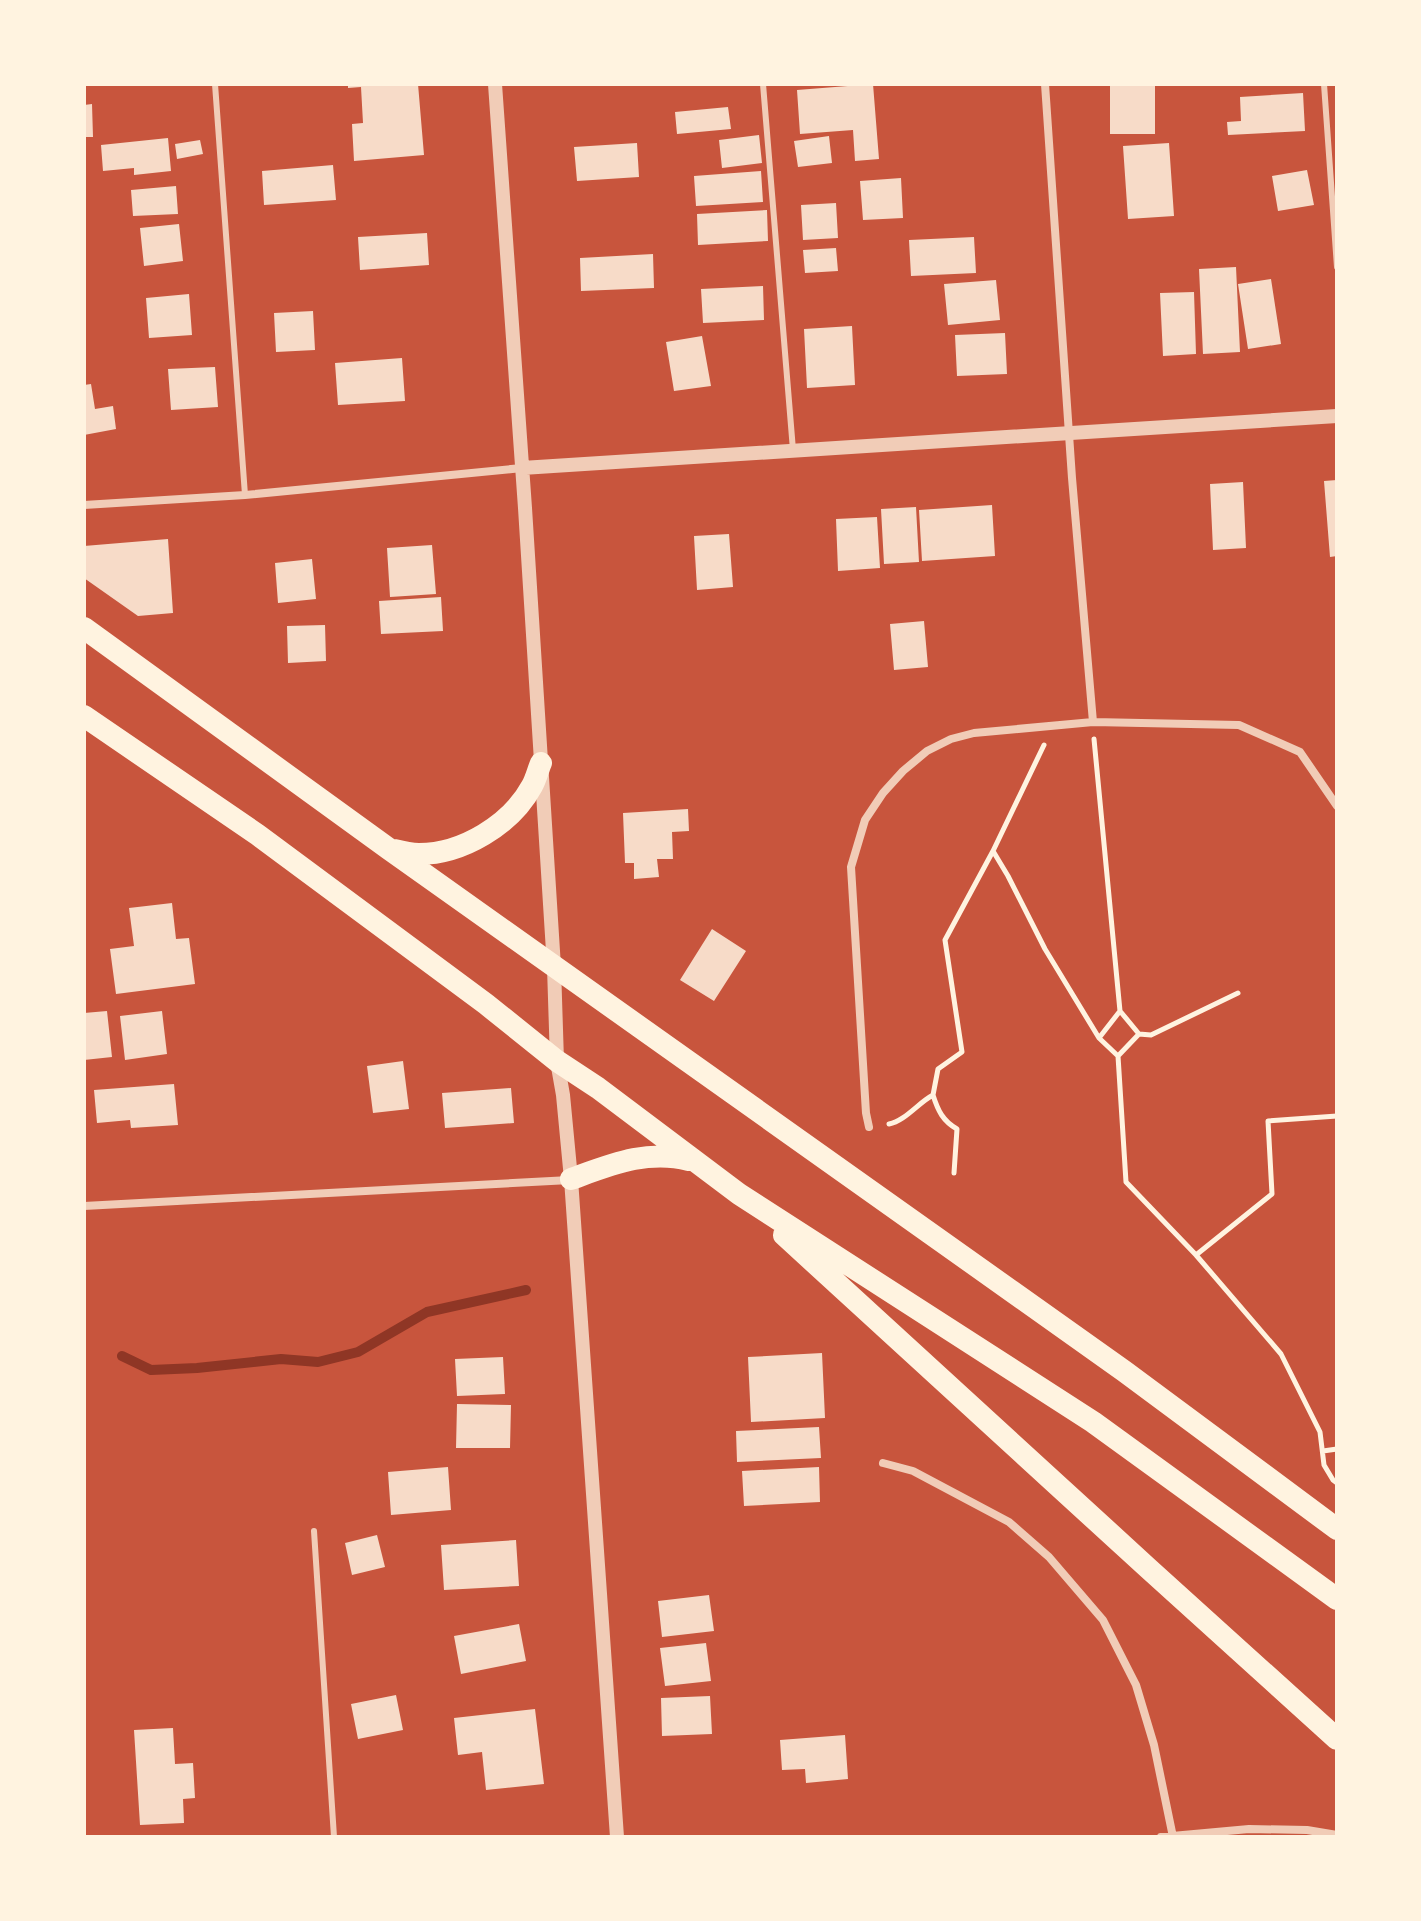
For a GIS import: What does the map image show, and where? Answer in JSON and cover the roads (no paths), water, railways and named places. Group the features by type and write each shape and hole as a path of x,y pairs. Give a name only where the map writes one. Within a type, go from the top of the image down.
{"highway":[{"path":"84,628 554,967 1124,1371 1337,1529"},
{"path":"84,716 258,835 739,1194 1093,1422 1337,1599"},
{"path":"389,849 415,854 436,853 463,846 502,821 519,804 533,786 541,763"},
{"path":"571,1179 615,1163 647,1156 673,1156 698,1163"},
{"path":"739,1194 1337,1739"}],"street":[{"path":"495,84 554,967 557,1061 571,1179 617,1837"},
{"path":"1045,84 1072,478 1093,722"},
{"path":"84,505 245,495 522,468 1337,416"},
{"path":"869,1127 863,1082 851,867 865,820 883,793 927,751 951,739 974,733 1093,722 1239,725 1300,752 1337,806"},
{"path":"84,1206 571,1179"},
{"path":"883,1463 913,1471 1009,1522 1049,1557 1103,1620 1136,1685 1154,1745 1173,1837"},
{"path":"1161,1837 1249,1829 1307,1830 1337,1835"}],"lane":[{"path":"215,84 245,495"},
{"path":"763,84 793,450"},
{"path":"1324,84 1337,267"},
{"path":"314,1531 334,1837"}],"waterway":[{"path":"122,1356 151,1370 281,1359 318,1362 358,1352 427,1312 526,1290"}]}
